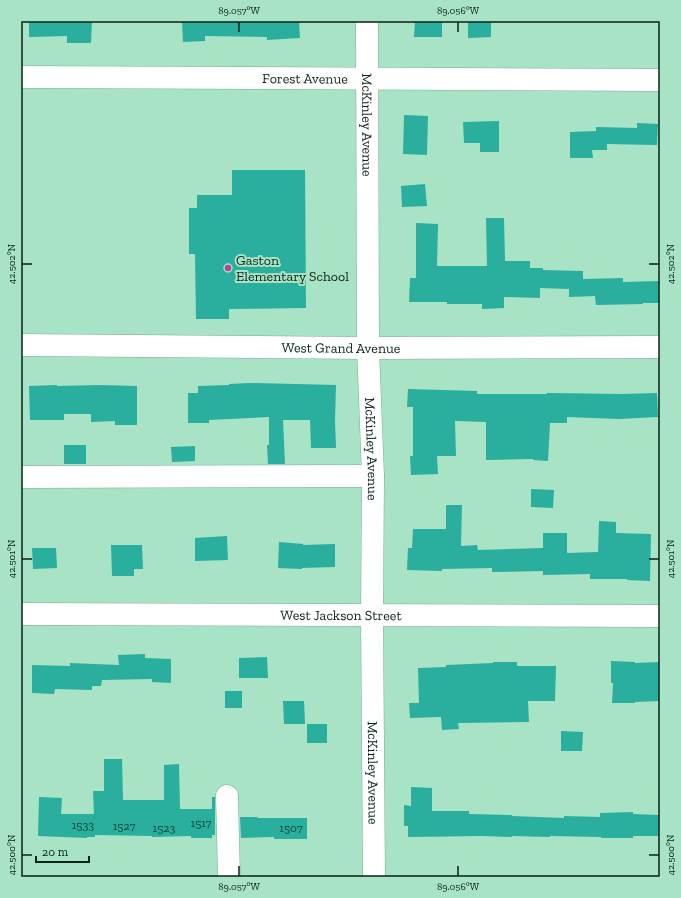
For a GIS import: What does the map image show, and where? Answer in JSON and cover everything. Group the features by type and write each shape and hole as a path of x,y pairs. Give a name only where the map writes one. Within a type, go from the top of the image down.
{"street":[{"name":"McKinley Avenue","path":"367,21 368,348 373,476 372,616 374,877"},
{"name":"Forest Avenue","path":"21,77 660,80"},
{"name":"West Grand Avenue","path":"21,345 368,348 660,347"},
{"path":"21,477 373,476"},
{"name":"West Jackson Street","path":"21,614 660,616"},
{"path":"221,877 224,804 229,877"}],"building":[{"path":"29,21 92,21 91,43 67,43 67,36 29,37"},
{"path":"182,21 299,21 300,38 267,40 267,37 205,36 205,41 183,42"},
{"path":"415,21 442,21 442,37 414,37"},
{"path":"468,21 491,21 491,37 468,38"},
{"path":"404,115 428,116 427,155 403,154"},
{"path":"499,121 499,152 480,152 480,143 464,143 463,122"},
{"path":"637,123 658,124 657,145 607,144 607,150 592,150 593,158 570,158 570,132 596,131 596,127 637,128"},
{"path":"232,170 305,170 306,308 229,309 229,319 196,319 195,254 189,254 189,208 197,208 197,195 232,195"},
{"path":"425,184 427,206 402,207 401,186"},
{"path":"486,218 504,218 505,261 530,261 530,268 543,268 543,270 583,271 583,279 623,278 623,282 660,281 660,303 596,305 595,296 569,297 569,289 540,288 540,298 504,297 504,308 482,309 482,304 409,302 410,278 416,278 416,223 438,224 437,266 487,266"},
{"path":"250,383 336,385 336,448 311,448 310,420 283,420 285,464 268,464 267,445 269,445 269,417 209,420 209,423 188,423 188,393 198,393 198,386"},
{"path":"29,386 137,386 137,425 115,425 115,421 91,422 91,414 64,414 64,420 30,420"},
{"path":"408,389 477,391 477,394 657,393 658,417 619,419 567,417 567,423 550,423 548,461 533,459 486,460 486,422 455,421 456,456 437,456 438,474 411,475 410,456 413,456 413,407 407,407"},
{"path":"64,445 86,445 86,464 64,464"},
{"path":"195,446 195,461 172,462 171,447"},
{"path":"531,489 554,490 553,508 531,507"},
{"path":"446,505 462,505 461,546 477,545 478,550 543,548 543,533 567,533 567,553 598,552 599,521 616,522 616,533 651,534 650,581 627,579 590,579 590,574 543,575 543,571 492,572 492,568 442,569 442,571 407,570 408,548 412,548 413,529 446,529"},
{"path":"227,536 228,560 195,561 195,538"},
{"path":"279,542 303,545 335,544 335,567 302,569 278,568"},
{"path":"111,545 142,545 143,569 134,569 134,576 112,576"},
{"path":"32,548 56,548 57,568 33,569"},
{"path":"145,654 145,658 171,659 171,683 152,682 152,679 102,680 101,686 92,686 92,690 55,689 54,694 32,693 32,665 70,666 70,663 119,665 118,655"},
{"path":"267,657 268,678 239,678 239,658"},
{"path":"611,661 635,663 660,662 660,701 612,703 613,683 611,683"},
{"path":"517,662 517,666 556,666 555,701 528,701 529,722 458,723 459,729 442,730 441,717 410,718 409,703 419,703 418,668 446,667 446,665"},
{"path":"225,691 242,691 242,708 225,708"},
{"path":"283,701 304,701 305,724 284,724"},
{"path":"307,724 327,724 327,743 307,743"},
{"path":"561,731 583,732 582,751 561,751"},
{"path":"104,759 122,759 123,800 164,800 164,765 179,764 180,809 212,809 212,797 215,797 215,835 212,835 212,838 191,838 191,836 152,837 95,835 95,837 87,838 38,836 39,797 62,798 61,814 94,814 93,791 104,791"},
{"path":"411,787 432,788 432,811 469,811 469,814 564,818 564,816 600,817 600,813 633,812 633,814 660,815 660,836 633,836 633,838 550,836 408,837 408,826 404,826 404,805 411,806"},
{"path":"240,817 307,818 307,839 274,839 274,837 241,838"}],"place":[{"name":"Gaston Elementary School","path":"228,268"}]}
